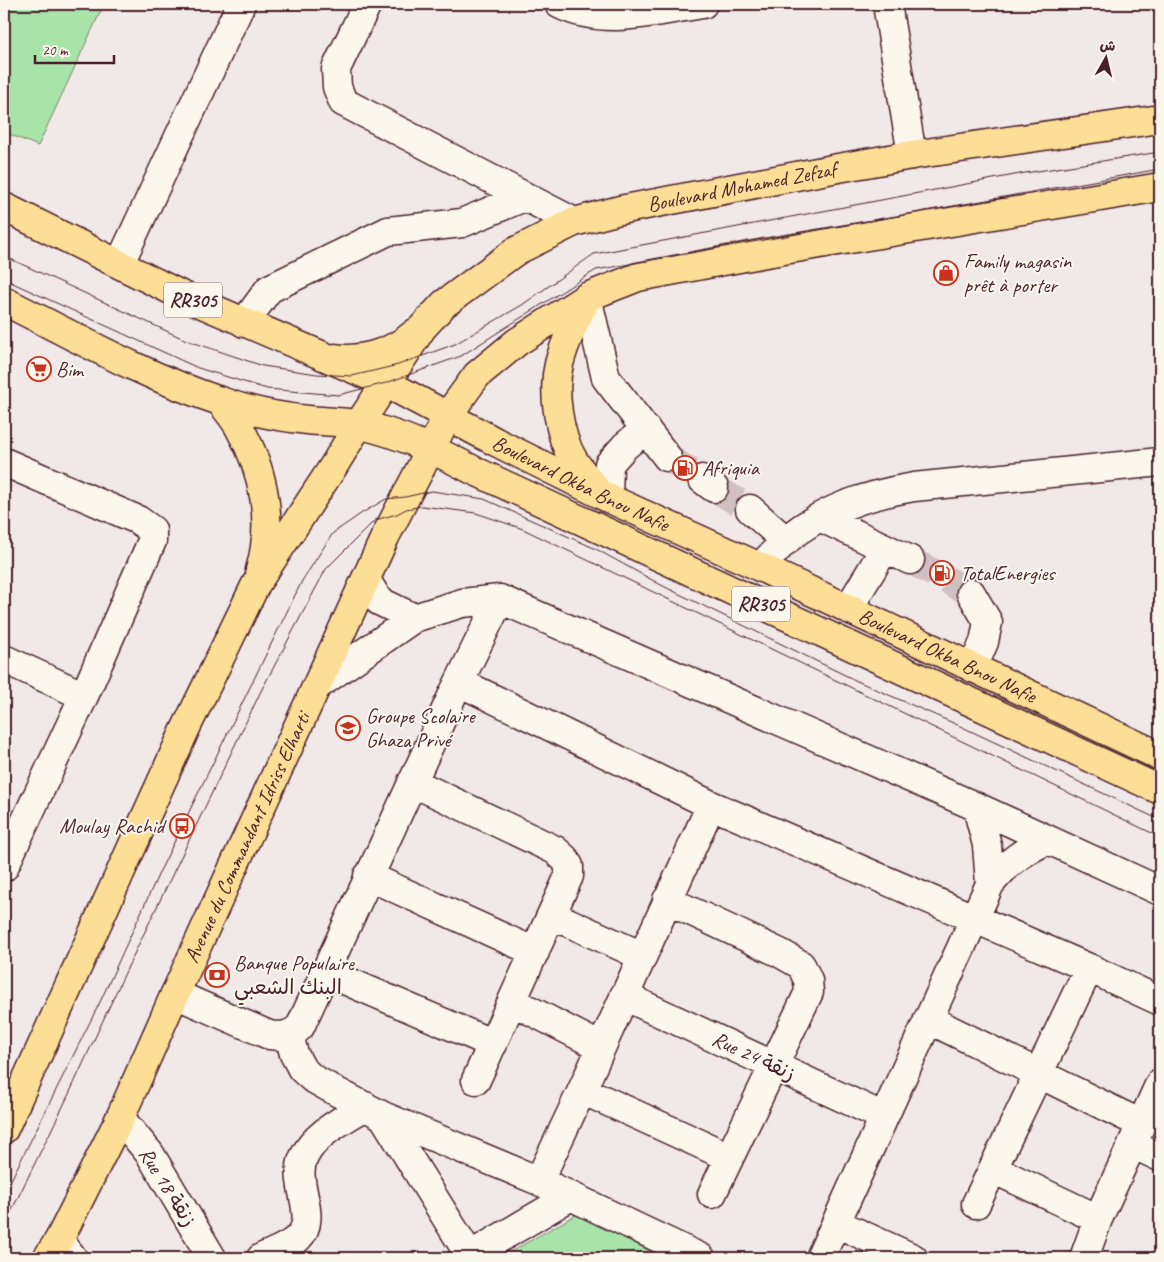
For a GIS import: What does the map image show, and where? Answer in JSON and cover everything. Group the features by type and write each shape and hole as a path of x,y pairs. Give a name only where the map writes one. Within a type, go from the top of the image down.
{"main road":[{"name":"Boulevard Mohamed Zefzaf","path":"386,383 422,328 444,304 516,251 574,222 620,210 912,155 1160,119"},
{"path":"448,415 477,376 518,342 587,297 638,277 766,253 1160,187"},
{"name":"Boulevard Okba Bnou Nafie","path":"4,207 179,294 386,383 496,442 603,496 760,567 1160,756"},
{"path":"587,297 570,333 558,366 557,400 561,433 567,446 574,460 603,496"},
{"name":"Boulevard Okba Bnou Nafie","path":"4,300 159,378 220,401 259,412 295,418 359,424 396,434 430,448 472,470 1160,790"},
{"path":"322,356 339,359 376,355 393,349 422,328"},
{"path":"4,1129 185,730 256,584 386,383"},
{"path":"220,401 240,428 255,457 264,490 267,522 264,556 256,584"},
{"name":"Avenue du Commandant Idriss Elharti","path":"60,1252 175,994 385,537 448,415"}],"street":[{"path":"120,263 241,4"},
{"path":"367,4 336,69 337,87 343,102 574,222"},
{"path":"559,4 572,10 596,15 625,16 703,4"},
{"path":"887,4 912,155"},
{"path":"244,322 269,288 388,231 462,223 524,197"},
{"path":"587,297 606,378 667,457"},
{"path":"603,496 609,464 625,446 646,429"},
{"path":"4,462 138,520 152,530 152,541 84,696 4,867"},
{"path":"760,567 786,541 820,517 850,502 882,492 914,487 1160,462"},
{"path":"750,509 786,541"},
{"path":"820,517 910,560"},
{"path":"848,609 885,548"},
{"path":"366,580 379,601 414,618"},
{"path":"971,593 988,622 984,642 973,668"},
{"path":"175,994 269,1035 289,1035 300,1028 368,876 500,599"},
{"path":"318,685 414,618 462,603 500,599 978,807 1160,891"},
{"path":"4,659 84,696"},
{"path":"459,682 711,805 1089,968 1160,1001"},
{"path":"412,782 555,850 566,859 569,866 569,876 476,1080"},
{"path":"539,1181 711,805"},
{"path":"978,807 987,845 990,884"},
{"path":"820,1258 990,884 1015,858 1048,840"},
{"path":"368,876 535,952"},
{"path":"667,900 780,953 801,965 808,980 809,992 712,1194"},
{"path":"552,915 642,956"},
{"path":"976,1204 1089,968"},
{"path":"326,972 493,1044"},
{"name":"Rue 24 زنقة","path":"624,996 884,1117"},
{"path":"512,1001 601,1046"},
{"path":"928,1019 1038,1074 1136,1134 1160,1157"},
{"path":"289,1035 294,1054 302,1069 312,1078 374,1111 539,1181 701,1258"},
{"path":"1084,1258 1098,1219 1160,1083"},
{"path":"582,1090 729,1156"},
{"path":"374,1111 468,1257 572,1196"},
{"path":"261,1258 298,1239 305,1229 307,1217 300,1177 303,1158 315,1140 374,1111"},
{"name":"Rue 18 زنقة","path":"120,1118 150,1154 212,1258"},
{"path":"993,1169 1098,1219"},
{"path":"836,1223 913,1258"}],"green space":[{"path":"4,4 104,4 38,146 4,132"},
{"path":"577,1214 664,1258 500,1258"}],"tunnel":[{"path":"667,457 702,479"},
{"path":"714,488 750,509"},
{"path":"910,560 971,593"}],"tram line":[{"path":"4,256 186,340 263,366 317,374 352,376 398,365 455,344 522,305 594,254 1025,173 1160,152"},
{"path":"4,279 198,368 267,389 338,395 386,383 461,356 596,270 1160,169"},
{"path":"4,1194 101,1000 160,871 302,581 333,533 386,499 432,491 484,499 594,548 663,586 857,681 960,726 1160,820"},
{"path":"4,1226 261,691 326,569 375,520 397,514 406,509 422,506 476,513 523,529 1160,837"}],"place":[{"name":"Family magasin prêt à porter","path":"946,273"},
{"name":"Bim","path":"39,369"},
{"name":"Afriquia","path":"685,468"},
{"name":"TotalEnergies","path":"942,573"},
{"name":"Groupe Scolaire Ghaza Privé","path":"348,728"},
{"name":"Moulay Rachid","path":"182,826"},
{"name":"Banque Populaire البنك الشعبي","path":"217,975"}]}
